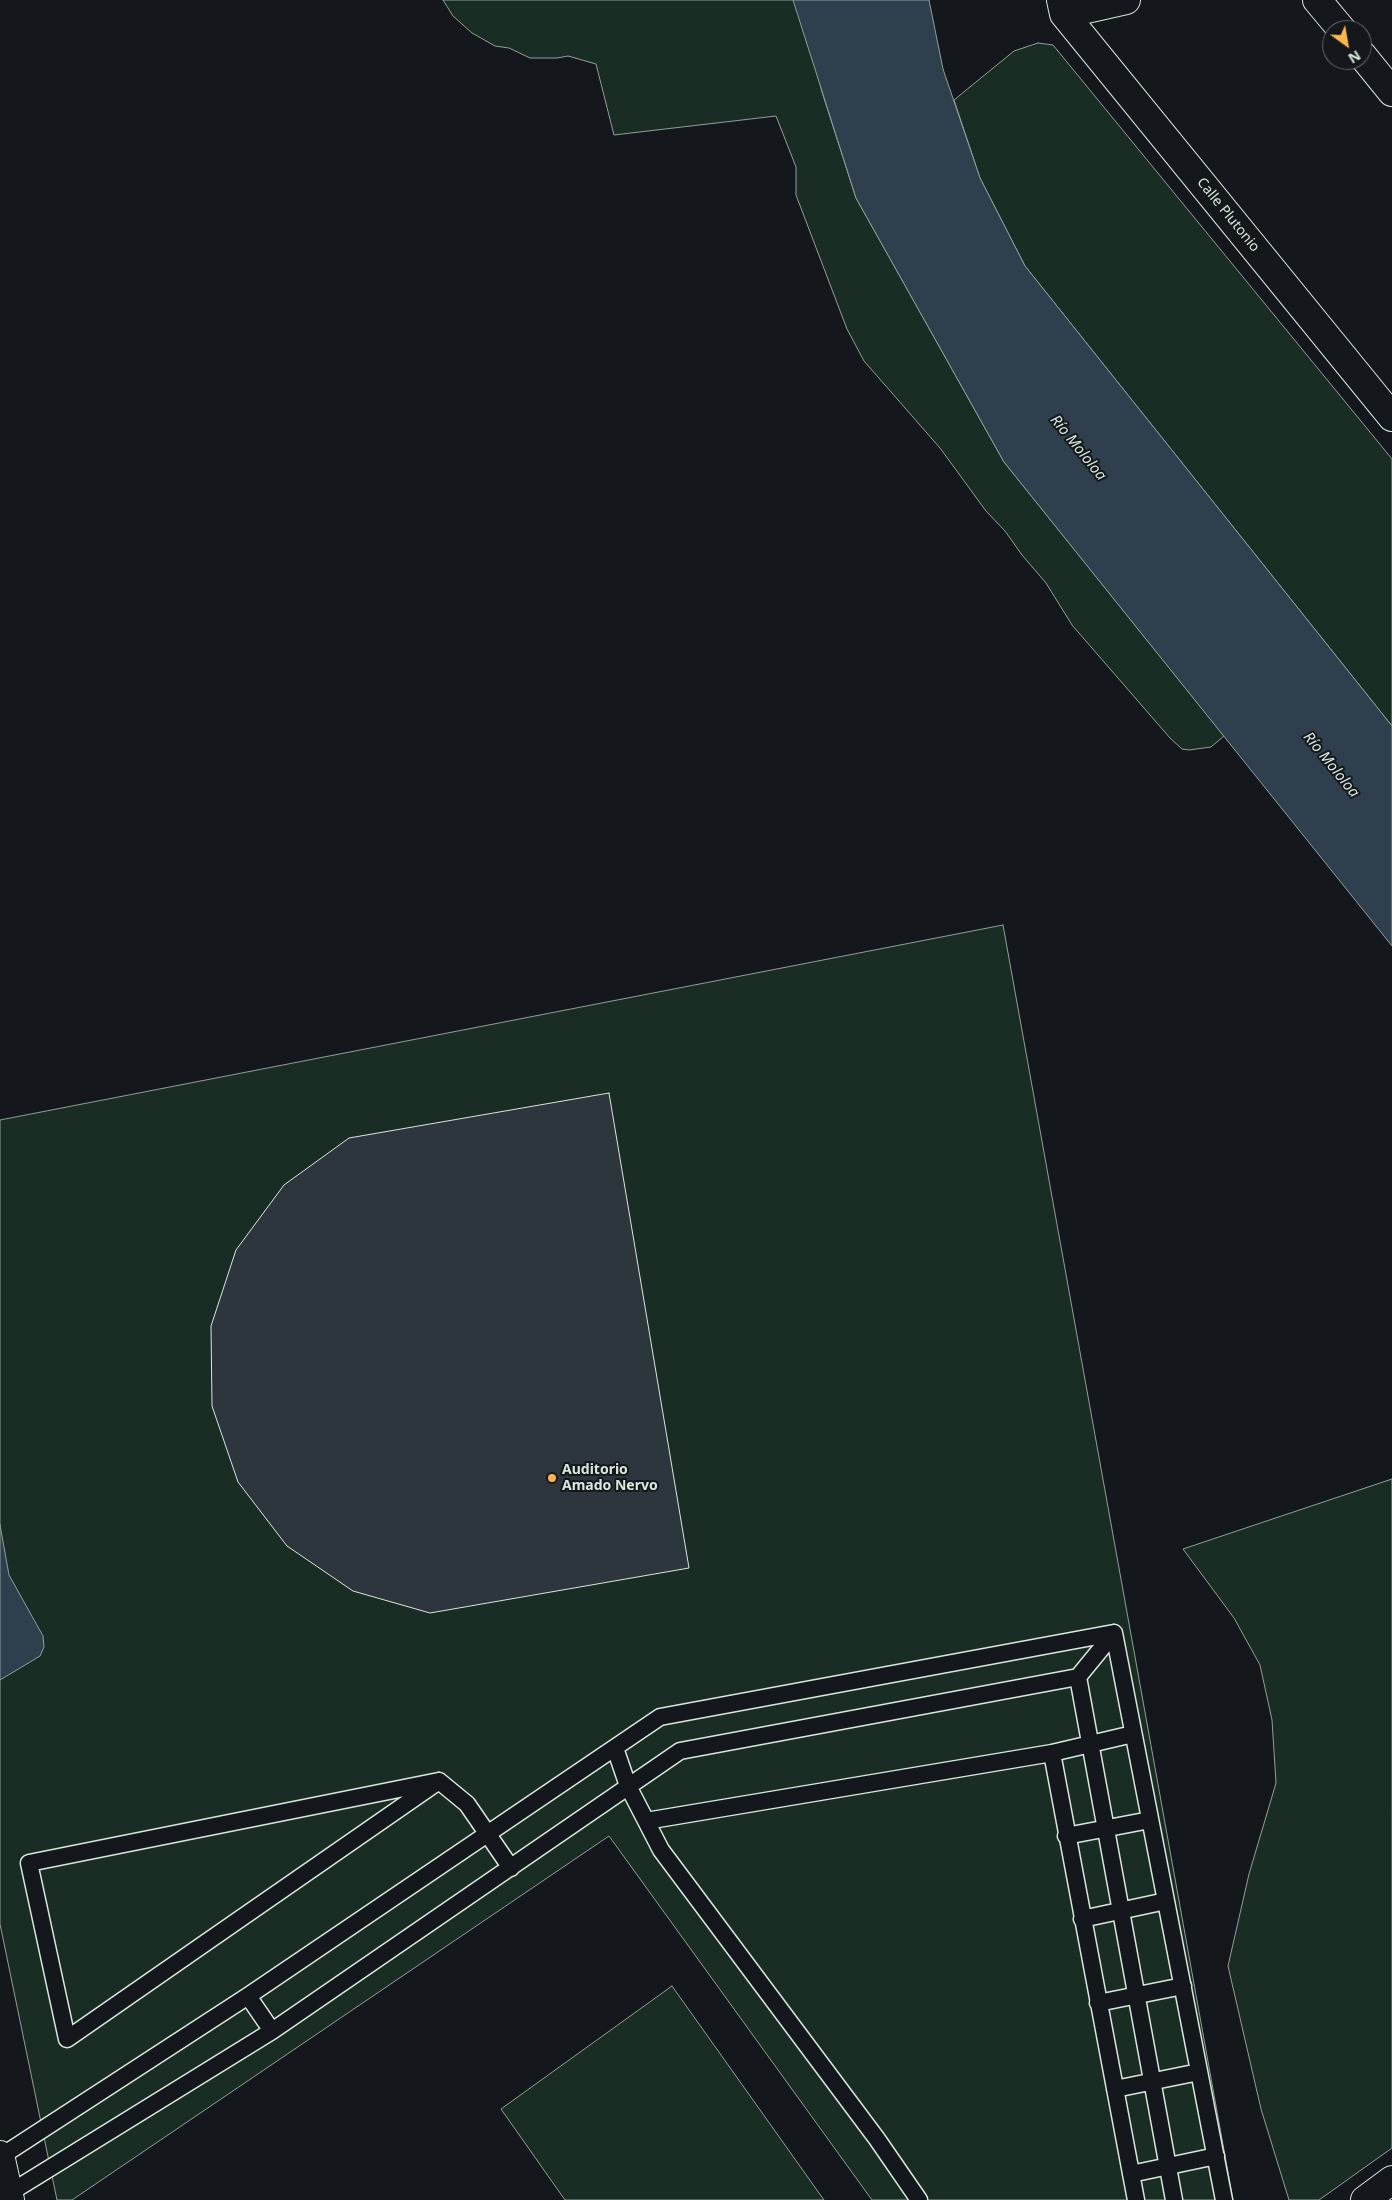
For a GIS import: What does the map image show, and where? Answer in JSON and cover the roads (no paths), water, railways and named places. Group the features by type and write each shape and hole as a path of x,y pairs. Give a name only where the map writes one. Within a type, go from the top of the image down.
{"street":[{"path":"1062,7 1126,0"},
{"path":"1317,0 1334,20"},
{"name":"Calle Plutonio","path":"1062,7 1392,417"},
{"path":"1372,67 1392,92"},
{"path":"0,2157 6,2198"},
{"path":"1365,2200 1392,2180"}],"lane":[{"path":"6,2198 272,2031 680,1751 1078,1677 1114,1633"},
{"path":"1114,1633 1224,2200"},
{"path":"0,2157 248,1996 660,1717 1114,1633"},
{"path":"1078,1677 1174,2200"},
{"path":"646,1822 1052,1753 1133,1734"},
{"path":"615,1748 628,1786 661,1850 877,2138 920,2200"},
{"path":"1052,1753 1066,1836 1136,2200"},
{"path":"439,1781 467,1804 510,1868"},
{"path":"439,1781 245,1915 67,2038 29,1863 439,1781"},
{"path":"1066,1836 1150,1820"},
{"path":"1082,1919 1166,1901"},
{"path":"1098,2003 1183,1986"},
{"path":"248,1996 272,2031"},
{"path":"1115,2089 1199,2072"},
{"path":"1131,2174 1216,2156"}],"water":[{"name":"Río Mololoa","path":"793,0 929,0 943,69 980,178 1025,266 1392,726 1392,946 1004,462 856,198"},
{"path":"0,1525 9,1575 43,1636 44,1647 40,1656 0,1680"}],"place":[{"name":"Auditorio Amado Nervo","path":"552,1478"}]}
